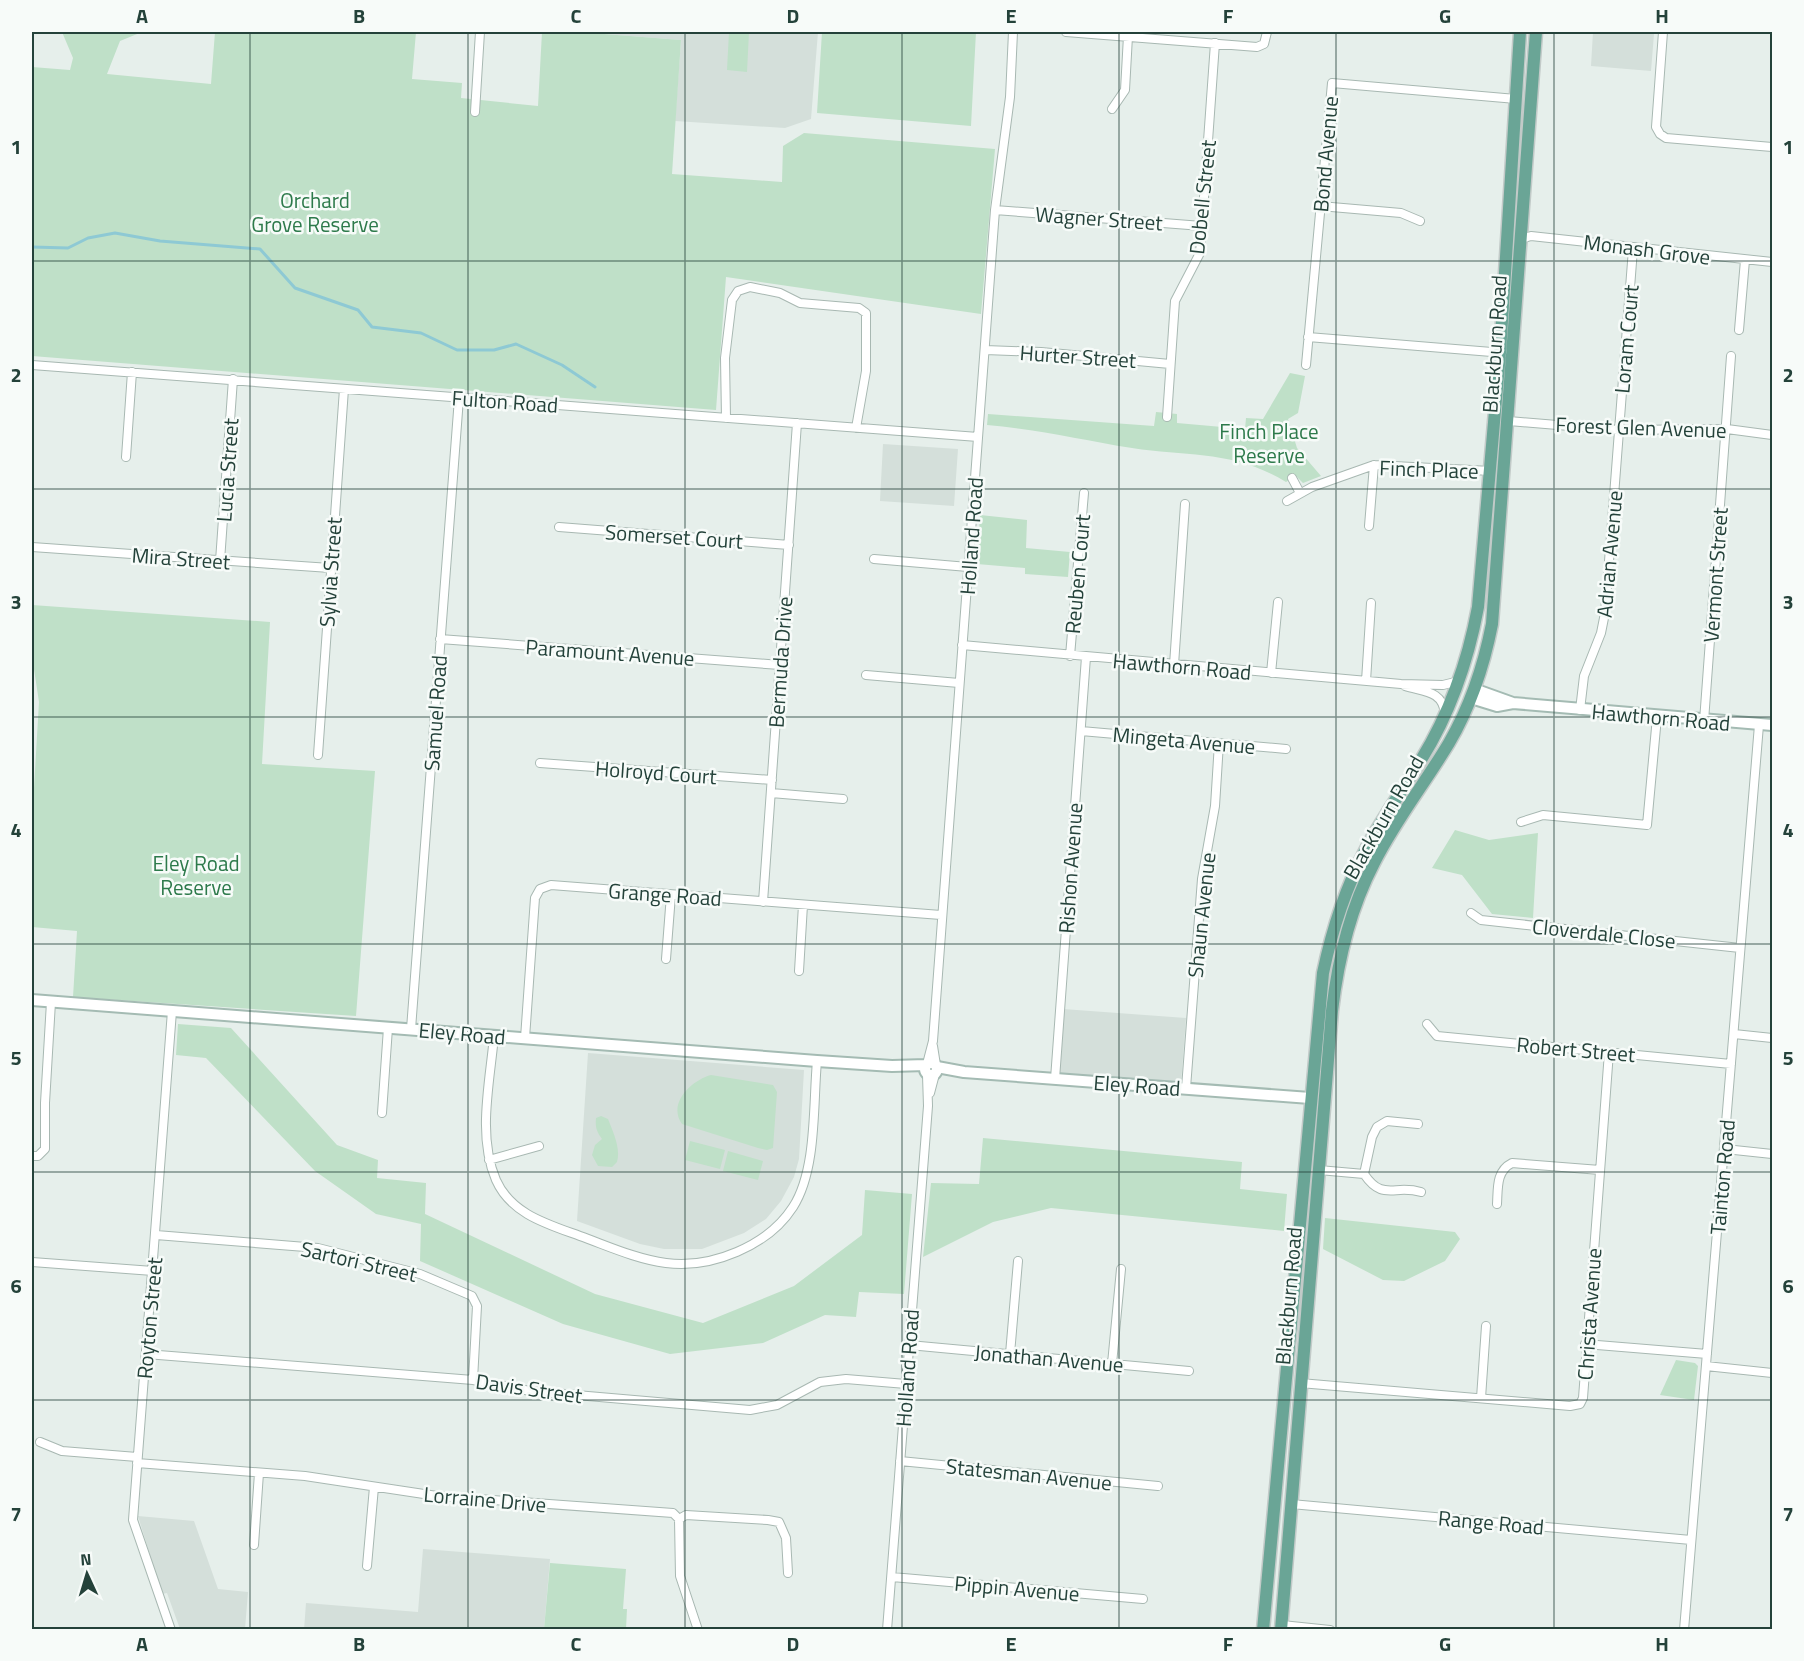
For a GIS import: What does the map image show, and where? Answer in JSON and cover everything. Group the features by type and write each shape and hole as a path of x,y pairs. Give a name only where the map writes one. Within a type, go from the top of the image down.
{"main road":[{"name":"Blackburn Road","path":"1263,1629 1321,982 1335,922 1366,849 1407,784 1445,716 1459,679 1479,608 1500,353 1520,32"},
{"name":"Blackburn Road","path":"1282,1627 1300,1383 1334,993 1351,917 1375,861 1450,742 1471,693 1487,646 1494,609 1536,32"},
{"path":"1407,784 1471,693 1459,679"},
{"name":"Hawthorn Road","path":"1471,693 1513,703 1704,721 1773,725"},
{"name":"Eley Road","path":"32,1000 1310,1098"},
{"path":"1310,1098 1324,1099"},
{"path":"1286,1382 1300,1383"}],"street":[{"path":"475,112 480,32"},
{"name":"Holland Road","path":"887,1629 995,210 1010,97 1013,32"},
{"path":"1066,32 1147,35 1257,47 1264,44 1267,32"},
{"path":"1663,32 1656,126 1659,134 1666,138 1773,147"},
{"path":"1112,109 1125,90 1128,36"},
{"name":"Dobell Street","path":"1167,417 1175,301 1200,253 1215,43"},
{"name":"Bond Avenue","path":"1306,365 1332,83 1516,99"},
{"path":"1320,206 1401,213 1420,220"},
{"name":"Wagner Street","path":"995,210 1202,226"},
{"name":"Monash Grove","path":"1521,239 1531,236 1633,249 1773,262"},
{"name":"Loram Court","path":"1618,430 1633,249"},
{"path":"1739,330 1745,260"},
{"path":"726,418 725,358 732,300 738,291 750,287 780,293 800,303 859,308 866,314 866,371 856,428"},
{"path":"1308,337 1513,354"},
{"name":"Hurter Street","path":"985,351 1041,352 1170,364"},
{"name":"Vermont Street","path":"1704,721 1731,356"},
{"name":"Fulton Road","path":"32,365 978,436"},
{"path":"126,457 132,372"},
{"name":"Lucia Street","path":"220,561 233,380"},
{"name":"Sylvia Street","path":"318,755 344,389"},
{"name":"Samuel Road","path":"411,1029 459,398"},
{"name":"Forest Glen Avenue","path":"1509,421 1618,430 1727,429 1773,435"},
{"name":"Bermuda Drive","path":"763,902 797,423"},
{"name":"Adrian Avenue","path":"1580,710 1584,676 1604,625 1618,430"},
{"path":"1370,526 1374,465"},
{"name":"Finch Place","path":"1287,501 1300,493 1374,465 1491,471"},
{"path":"1292,478 1300,493"},
{"name":"Reuben Court","path":"1070,656 1084,493"},
{"path":"1174,665 1185,504"},
{"name":"Somerset Court","path":"559,527 789,545"},
{"name":"Mira Street","path":"32,547 330,568"},
{"path":"874,559 968,567"},
{"path":"1271,673 1278,602"},
{"path":"1366,681 1371,603"},
{"name":"Paramount Avenue","path":"441,639 780,665"},
{"name":"Hawthorn Road","path":"962,645 1401,684 1443,685 1459,679"},
{"name":"Rishon Avenue","path":"1054,1079 1086,657"},
{"path":"866,675 959,683"},
{"name":"Hawthorn Road","path":"1401,684 1435,694 1443,703 1445,716"},
{"path":"1521,822 1543,815 1647,825 1657,717"},
{"name":"Tainton Road","path":"1684,1629 1759,725"},
{"name":"Mingeta Avenue","path":"1081,731 1286,749"},
{"name":"Shaun Avenue","path":"1186,1088 1202,879 1215,806 1220,743"},
{"name":"Holroyd Court","path":"540,763 772,780"},
{"path":"771,793 843,799"},
{"name":"Grange Road","path":"525,1038 535,898 540,889 551,885 941,915"},
{"path":"666,959 670,895"},
{"path":"799,971 803,905"},
{"name":"Cloverdale Close","path":"1471,913 1480,920 1740,948"},
{"path":"32,1156 38,1156 45,1149 45,1103 51,1002"},
{"name":"Royton Street","path":"171,1629 165,1619 134,1527 137,1460 172,1011"},
{"name":"Robert Street","path":"1427,1024 1437,1036 1731,1064"},
{"path":"382,1113 388,1028"},
{"path":"1734,1034 1773,1038"},
{"path":"494,1036 486,1137 489,1160 497,1182 512,1202 534,1219 640,1258 668,1264 699,1262 731,1255 755,1242 793,1208 804,1182 809,1156 817,1061"},
{"name":"Christa Avenue","path":"1300,1383 1570,1406 1580,1404 1583,1398 1585,1344 1610,1052"},
{"path":"1418,1124 1388,1121 1377,1127 1372,1137 1365,1174 1373,1187 1385,1191 1399,1189 1421,1192"},
{"path":"489,1160 540,1146"},
{"path":"1725,1149 1773,1154"},
{"path":"1497,1204 1499,1177 1505,1166 1512,1163 1600,1170"},
{"path":"1319,1170 1365,1174"},
{"name":"Sartori Street","path":"156,1235 318,1248 420,1274 472,1296 477,1306 473,1380"},
{"path":"1010,1354 1018,1261"},
{"path":"32,1269 32,1262 153,1271"},
{"path":"1112,1364 1121,1269"},
{"path":"1481,1398 1486,1326"},
{"path":"1585,1344 1707,1354"},
{"name":"Jonathan Avenue","path":"909,1345 1189,1371"},
{"name":"Davis Street","path":"147,1354 473,1380 530,1392 750,1410 777,1405 819,1382 846,1379 906,1384"},
{"path":"1706,1366 1773,1373"},
{"name":"Lorraine Drive","path":"40,1442 62,1451 305,1476 437,1496 673,1513 679,1519 686,1515 779,1522 786,1538 788,1573"},
{"name":"Statesman Avenue","path":"900,1461 1158,1486"},
{"path":"254,1545 259,1473"},
{"path":"367,1566 374,1487"},
{"name":"Range Road","path":"1291,1504 1691,1540"},
{"path":"679,1519 680,1576 698,1629"},
{"name":"Pippin Avenue","path":"892,1577 1143,1599"},
{"name":"Royton Street","path":"165,1619 165,1629"},
{"path":"1282,1627 1330,1629"}],"shaded area":[{"path":"579,32 818,32 811,119 785,128 675,121 681,40"},
{"path":"1593,32 1654,34 1651,71 1591,66"},
{"path":"883,444 958,449 954,506 880,501"},
{"path":"1063,1009 1186,1018 1181,1084 1058,1075"},
{"path":"588,1053 804,1070 799,1159 794,1177 781,1201 766,1219 744,1233 702,1249 664,1249 640,1244 577,1221"},
{"path":"138,1516 194,1521 218,1589 248,1592 245,1629 180,1629 167,1593 162,1594"},
{"path":"423,1549 550,1559 544,1629 304,1630 306,1603 418,1612"}],"green space":[{"name":"Orchard Grove Reserve","path":"62,32 142,32 120,41 107,74 211,84 215,32 416,32 412,79 462,83 461,98 538,106 542,32 579,32 681,40 672,174 782,182 783,146 804,133 995,149 981,314 726,277 716,410 32,356 32,67 70,70 73,58"},
{"path":"729,32 749,32 747,72 727,70"},
{"path":"822,32 976,32 971,126 817,113"},
{"name":"Finch Place Reserve","path":"1290,373 1305,376 1298,413 1288,419 1297,448 1321,476 1303,483 1296,476 1286,482 1248,464 1211,456 1153,451 987,425 988,414 1154,426 1156,412 1177,414 1177,423 1245,429 1246,418 1263,419"},
{"path":"980,515 1027,520 1026,548 1070,552 1068,577 1025,574 1025,568 977,564"},
{"name":"Eley Road Reserve","path":"32,605 270,622 262,764 375,771 356,1016 73,997 77,931 32,927 32,822 39,702 32,656"},
{"path":"1455,830 1489,840 1538,833 1533,918 1492,914 1462,875 1432,868"},
{"path":"178,1024 231,1028 337,1145 378,1160 377,1178 426,1183 425,1214 595,1294 703,1323 794,1286 862,1235 865,1190 912,1194 904,1294 859,1292 856,1317 825,1315 763,1343 670,1354 563,1324 420,1261 421,1224 376,1214 315,1171 206,1058 176,1055"},
{"path":"711,1075 773,1085 777,1092 773,1148 767,1150 758,1148 682,1124 678,1116 678,1108 684,1094 696,1082"},
{"path":"601,1116 608,1119 617,1146 617,1162 612,1167 598,1166 592,1155 595,1145 602,1139 596,1125 596,1118"},
{"path":"983,1138 1242,1162 1240,1189 1287,1194 1284,1231 1051,1208 993,1222 923,1257 931,1183 979,1184"},
{"path":"690,1141 725,1150 720,1169 685,1160"},
{"path":"728,1151 763,1161 758,1180 723,1171"},
{"path":"1325,1218 1455,1232 1460,1239 1445,1261 1404,1281 1383,1280 1323,1249"},
{"path":"1676,1360 1695,1363 1698,1366 1694,1400 1660,1395"},
{"path":"550,1563 626,1569 623,1609 627,1609 626,1629 544,1629"}],"waterway":[{"path":"32,247 68,248 88,238 115,233 160,241 260,249 295,288 358,310 372,327 421,333 457,350 494,350 516,344 562,365 595,387"}]}
